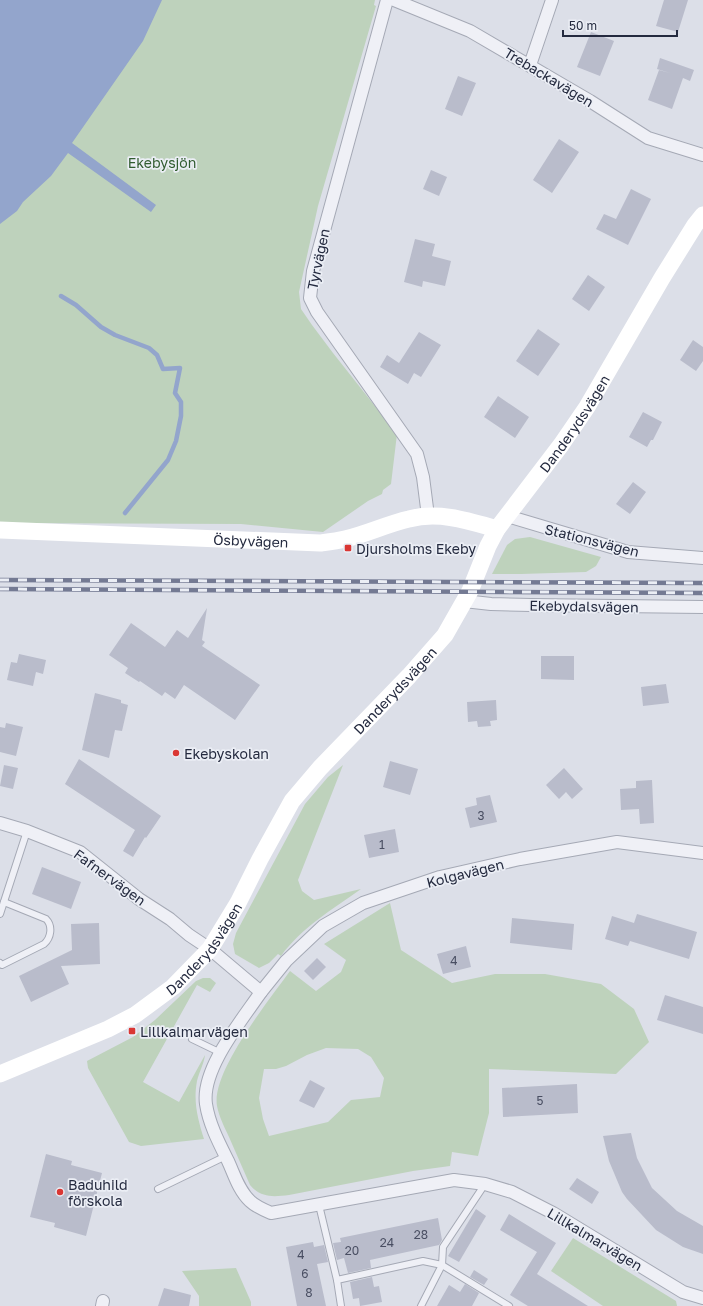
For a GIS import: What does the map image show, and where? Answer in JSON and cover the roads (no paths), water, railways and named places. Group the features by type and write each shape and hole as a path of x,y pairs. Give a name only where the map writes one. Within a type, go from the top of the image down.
{"street":[{"name":"Tyrvägen","path":"387,0 313,270 310,298 317,312 417,454 423,478 428,516"},
{"name":"Trebackavägen","path":"394,0 470,31 530,65 648,138 702,151"},
{"path":"530,65 552,0"},
{"name":"Danderydsvägen","path":"0,1074 108,1029 135,1015 173,987 210,949 238,902 292,801 320,768 409,676 445,635 474,582 488,546 502,523 561,445 587,407 662,278 695,225 703,215"},
{"name":"Ösbyvägen","path":"0,530 320,543 344,540 410,518 428,516 444,516 470,521 502,523"},
{"name":"Stationsvägen","path":"502,523 628,552 703,558"},
{"name":"Ekebydalsvägen","path":"464,601 491,604 530,605 703,607"},
{"name":"Fafnervägen","path":"0,823 27,831 80,852 139,899 170,919 189,935 210,949"},
{"name":"Kolgavägen","path":"261,992 286,962 323,926 363,903 440,877 520,859 617,842 703,853"},
{"path":"210,949 261,992"},
{"name":"Lillkalmarvägen","path":"261,992 220,1053 212,1067 206,1085 206,1104 212,1126 240,1186 249,1201 271,1213 454,1180 485,1184 512,1192 553,1213 683,1292 703,1298"}],"lane":[{"path":"0,914 27,831"},
{"path":"0,963 2,965 44,944 47,941 50,930 49,922 46,919 4,902"},
{"path":"192,1039 220,1053"},
{"path":"158,1189 226,1156"},
{"path":"421,1306 442,1265 443,1247 485,1184"},
{"path":"319,1205 337,1280 341,1306"},
{"path":"337,1280 423,1261 442,1265 509,1306"},
{"name":"Lillkalmarvägen","path":"698,1306 703,1298"}],"water":[{"name":"Ekebysjön","path":"0,0 162,0 143,41 72,143 156,205 151,212 68,153 51,176 23,202 17,211 0,224"}],"waterway":[{"path":"61,296 76,305 101,327 115,335 149,348 157,355 163,369 180,368 175,393 181,402 181,416 176,441 168,460 125,513"}],"railway":[{"path":"0,580 703,583"},
{"path":"0,589 703,593"}],"place":[{"name":"Djursholms Ekeby","path":"348,548"},
{"name":"Ekebyskolan","path":"176,753"},
{"name":"Lillkalmarvägen","path":"132,1031"},
{"name":"Baduhild förskola","path":"60,1192"}]}
